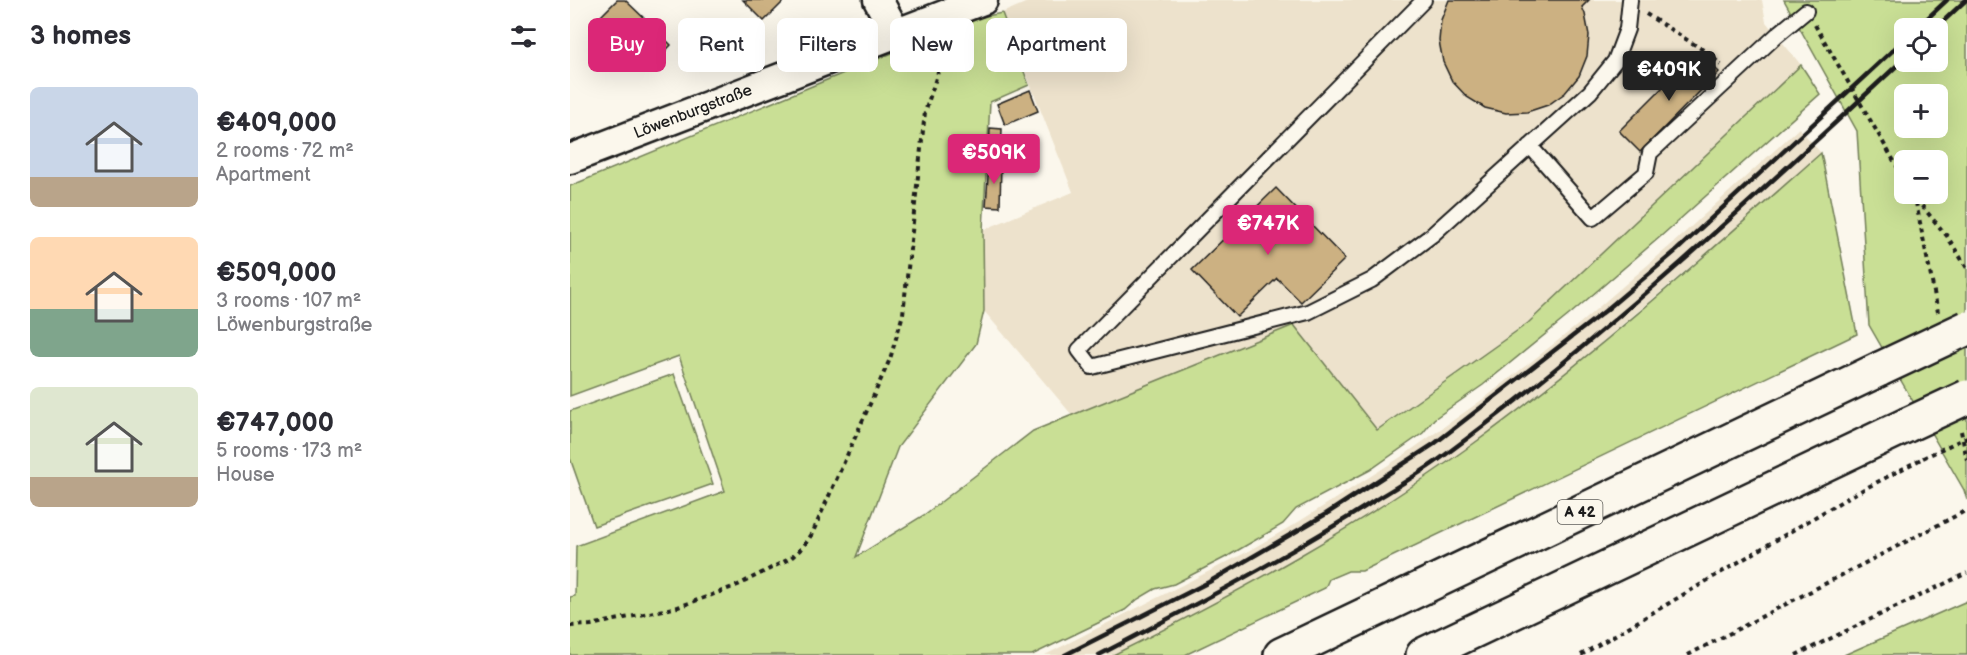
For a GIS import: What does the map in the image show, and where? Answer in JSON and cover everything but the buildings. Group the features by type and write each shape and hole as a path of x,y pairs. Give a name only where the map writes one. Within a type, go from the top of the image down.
{"highway":[{"name":"A 42","path":"1281,655 1967,328"},
{"path":"1423,655 1967,397"}],"street":[{"path":"878,0 890,22"},
{"name":"Löwenburgstraße","path":"938,18 983,0"},
{"name":"Löwenburgstraße","path":"570,159 890,35"}],"lane":[{"path":"1402,0 1409,15"},
{"path":"1424,0 1079,350 1092,367 1308,312 1372,280 1432,235 1590,92 1615,62 1628,29 1630,2"},
{"path":"1530,146 1593,218 1646,173 1650,153 1806,11"}],"path":[{"path":"1630,2 1708,53 1733,76"},
{"path":"570,626 591,625 678,607 738,585 791,558 803,548 812,534 890,359 903,314 925,112 957,11"},
{"path":"1806,11 1894,161"},
{"path":"1921,204 1947,236 1967,268"},
{"path":"1581,655 1850,497 1967,437"},
{"path":"1688,655 1967,510"},
{"path":"1796,655 1967,573"}],"shaded area":[{"path":"1032,0 1449,0 1441,20 1439,41 1443,62 1452,81 1548,105 1565,93 1578,76 1582,7 1589,0 1762,0 1766,22 1801,65 1528,323 1376,430 1294,325 1072,415 984,311 983,230 1073,192 1025,72 1127,72 1127,18 1004,18 1002,13"},
{"path":"1799,128 1821,153 1576,364 1474,444 1393,499 1270,574 1113,655 1045,655 1243,554 1404,455 1486,397 1579,324 1671,245"}],"green space":[{"path":"1784,0 1967,0 1967,500 1964,490 1869,325 1857,131"},
{"path":"1002,13 1004,18 986,18 986,72 1024,72 1029,85 990,102 983,230 984,311 976,344 898,447 856,557 924,515 1033,431 1294,325 1377,430 1528,323 1801,65 1820,94 1569,315 1483,385 1434,419 1423,433 1370,470 1296,509 1283,524 1228,556 1174,584 1155,589 1125,610 1032,655 570,655 570,597 575,596 576,546 725,491 679,356 570,396 570,186 846,72 878,72 878,59 890,54 890,72 974,72 974,19"},
{"path":"1821,153 1857,334 1362,571 1348,571 1329,579 1325,588 1185,655 1113,655 1298,557 1387,503 1473,444 1607,339"},
{"path":"674,374 713,484 594,526 570,458 570,411"},
{"path":"1967,601 1967,655 1844,655"}],"railway":[{"path":"1928,18 1947,0"},
{"path":"1947,18 1966,0"},
{"path":"1065,655 1209,582 1326,514 1434,444 1605,311 1677,250 1894,49"},
{"path":"1099,655 1274,561 1429,467 1505,409 1623,313 1794,161 1894,68"}]}
